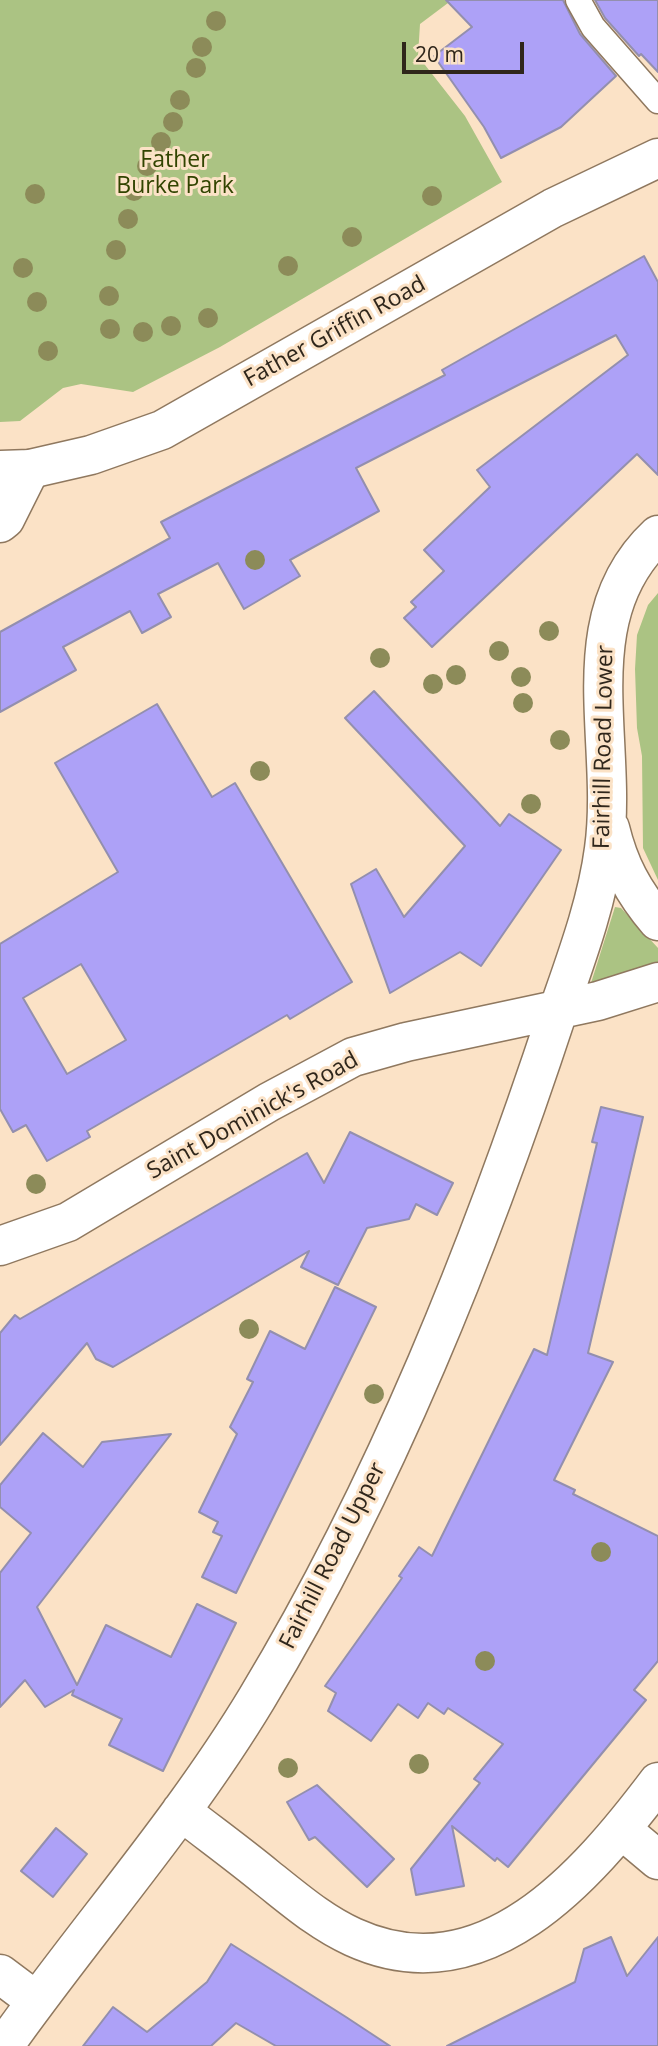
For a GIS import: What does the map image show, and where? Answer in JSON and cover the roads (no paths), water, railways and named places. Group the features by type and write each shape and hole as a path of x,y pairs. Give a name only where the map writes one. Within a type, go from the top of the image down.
{"street":[{"name":"Father Griffin Road","path":"15,469 91,455 162,430 553,208 658,158"},
{"path":"0,523 5,519 15,469"},
{"name":"Fairhill Road Lower","path":"559,1010 599,879 607,814 607,619 629,567 658,536"},
{"path":"607,814 622,868 642,902 658,921"},
{"name":"Saint Dominick's Road","path":"0,1245 68,1222 269,1102 353,1057 406,1042 559,1010 658,982"},
{"name":"Fairhill Road Upper","path":"4,2046 181,1811 256,1700 357,1517 461,1279 559,1010"},
{"path":"181,1811 306,1911 354,1938 417,1953 471,1948 497,1938 527,1919 621,1829 658,1782"},
{"path":"621,1829 658,1860"},
{"path":"0,1974 36,2001"}],"lane":[{"path":"578,0 593,27 658,101"}],"park label":[{"name":"Father Burke Park","path":"175,173"}]}
